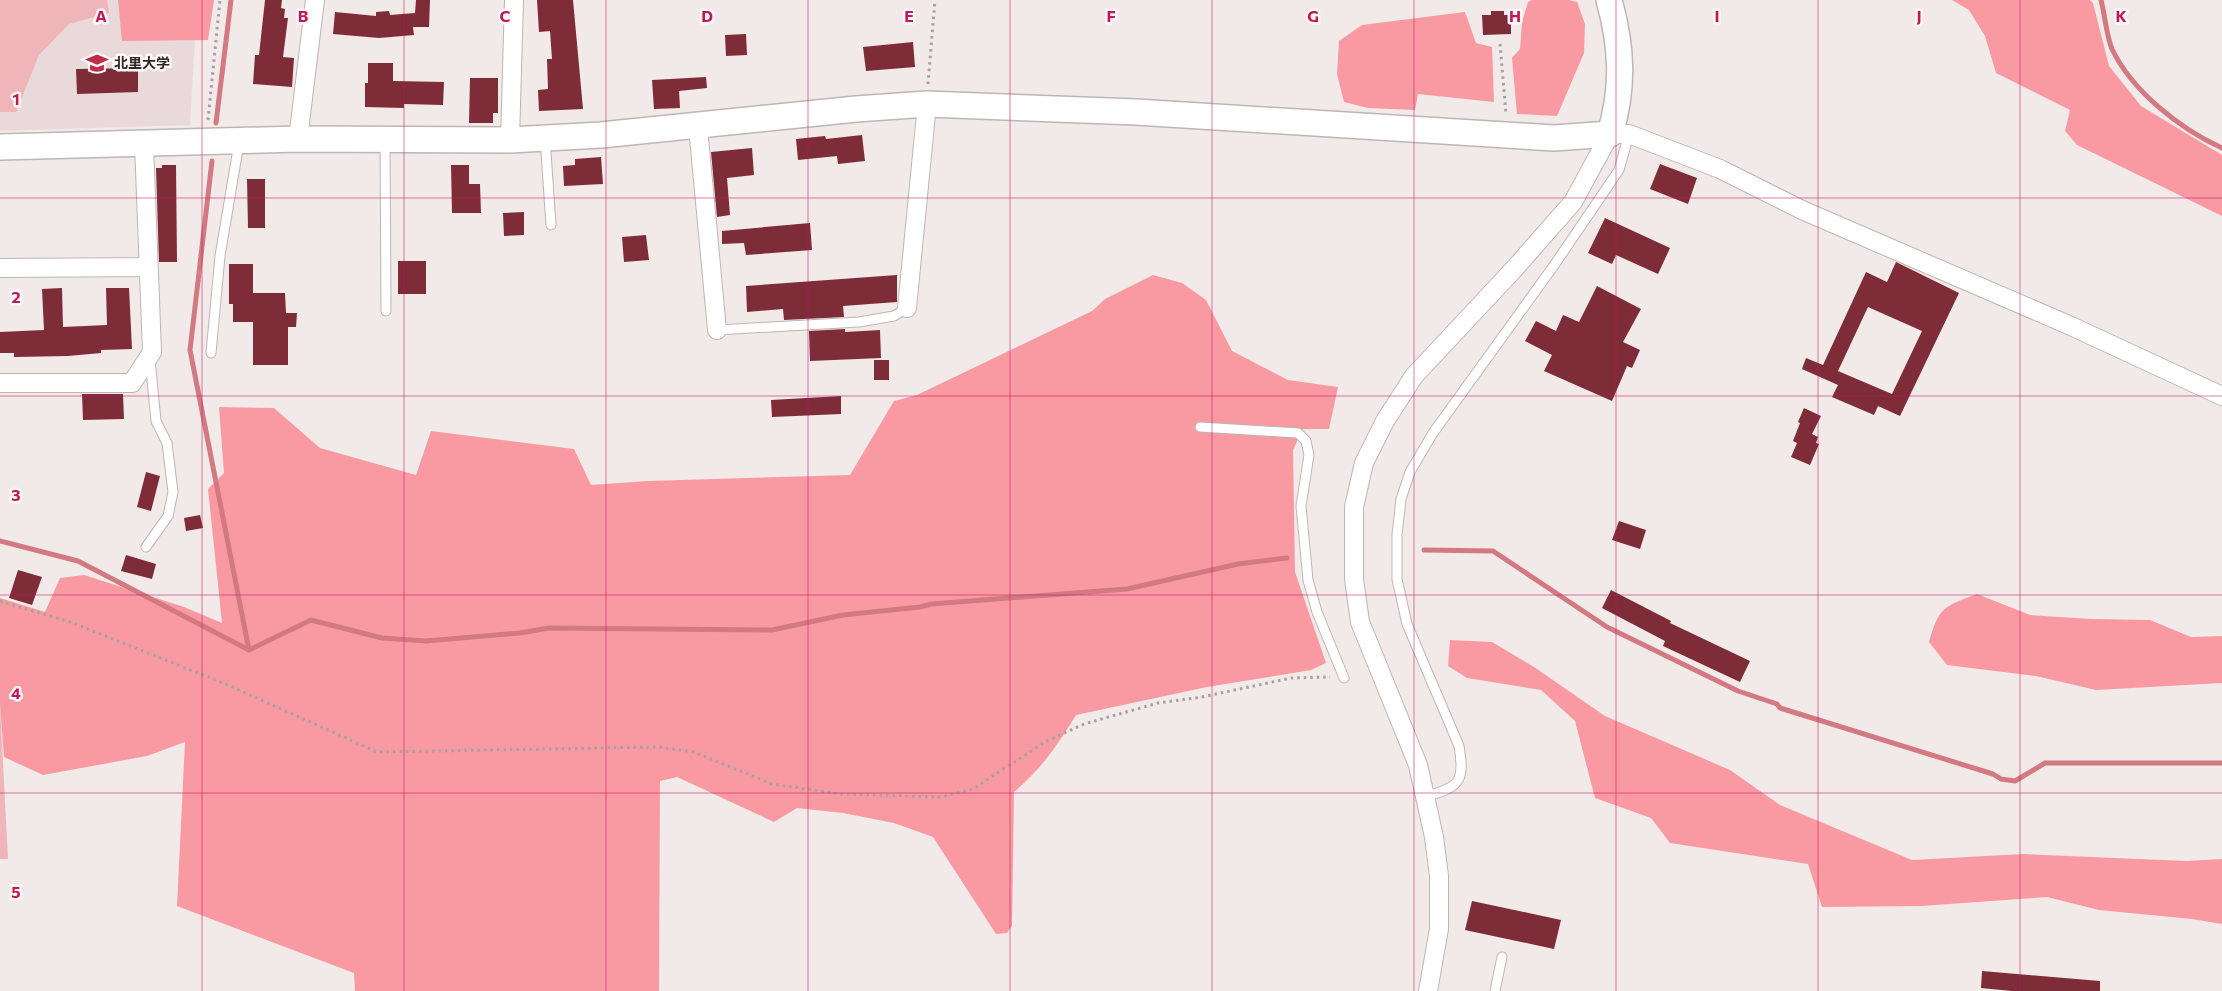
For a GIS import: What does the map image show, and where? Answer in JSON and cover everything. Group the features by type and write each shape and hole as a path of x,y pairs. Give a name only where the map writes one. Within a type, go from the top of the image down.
{"street":[{"path":"298,139 315,0"},
{"path":"510,140 514,0"},
{"path":"1428,991 1439,929 1439,876 1427,796 1410,743 1360,622 1354,579 1354,507 1364,464 1385,421 1414,376 1515,268 1573,202 1619,134 1616,111 1620,84 1620,55 1609,0"},
{"path":"907,308 927,104"},
{"path":"0,147 240,140 510,140 601,136 856,109 927,104 1136,112 1554,138 1619,134 1720,169 1802,210 2070,326 2222,396"},
{"path":"698,126 718,330"},
{"path":"0,383 132,383 150,356 152,352 144,144"},
{"path":"0,268 148,267"}],"lane":[{"path":"1427,796 1449,790 1461,777 1462,765 1458,746 1407,624 1397,579 1396,535 1401,499 1410,472 1433,433 1620,170 1619,134"},
{"path":"545,138 551,226"},
{"path":"385,139 386,311"},
{"path":"211,353 220,256 240,140"},
{"path":"718,330 859,322 894,316 907,308"},
{"path":"146,547 168,516 173,492 167,443 156,420 150,356"},
{"path":"1200,426 1298,433 1306,441 1309,455 1301,506 1308,580 1316,612 1344,678"},
{"path":"1495,991 1502,957"}],"path":[{"path":"207,141 220,0"},
{"path":"927,104 935,0"},
{"path":"0,601 82,627 228,685 377,752 658,747 694,752 772,784 840,794 941,797 973,789 1045,742 1084,724 1158,703 1202,697 1291,678 1326,676 1344,678"}],"shaded area":[{"name":"北里大学","path":"0,0 197,0 190,125 0,131"},
{"path":"0,0 107,0 109,13 69,24 39,55 16,112 0,112"},
{"path":"118,0 214,0 208,40 122,41"},
{"path":"1532,0 1569,0 1577,2 1585,24 1584,53 1557,116 1517,114 1512,58 1520,49 1522,22 1528,2"},
{"path":"1952,0 2090,0 2093,3 2109,66 2141,106 2222,155 2222,216 2077,145 2065,131 2070,110 1996,73 1985,36 1969,10"},
{"path":"1465,12 1476,43 1492,47 1494,102 1418,94 1415,110 1368,108 1344,102 1337,74 1339,41 1362,25"},
{"path":"1153,275 1182,283 1206,300 1232,351 1288,380 1338,387 1329,429 1303,429 1293,450 1295,572 1326,663 1311,670 1207,687 1076,715 1048,756 1014,792 1012,926 1007,933 996,934 933,837 894,823 843,813 797,808 774,822 677,777 660,781 659,991 355,991 354,973 177,906 185,742 147,756 43,775 4,757 0,705 0,598 45,612 60,578 84,575 184,607 222,623 208,489 224,473 219,407 274,408 320,448 416,475 431,431 574,449 591,485 648,481 850,475 894,401 917,395 1092,311 1105,299"},
{"path":"1977,594 2030,615 2150,620 2191,637 2222,636 2222,683 2096,690 2036,676 1947,665 1929,642 1936,622 1944,610 1957,602"},
{"path":"1450,640 1492,642 1534,667 1605,716 1730,770 1780,805 1912,860 2023,854 2187,861 2222,859 2222,924 2192,919 2099,910 2047,897 1921,906 1822,907 1808,864 1670,843 1651,818 1595,798 1575,721 1541,690 1467,678 1448,666"},
{"path":"0,705 8,859 0,859"}],"building":[{"path":"265,0 282,0 281,8 285,9 284,18 288,18 283,57 294,58 292,87 253,84 255,55 259,55"},
{"path":"416,0 430,0 429,27 413,27 414,35 379,38 333,34 335,12 376,16 376,12 389,11 390,15 415,13"},
{"path":"537,0 573,0 583,109 539,111 538,90 548,89 547,59 552,59 550,31 539,32"},
{"path":"1491,11 1504,11 1504,15 1511,15 1511,34 1483,35 1482,15 1491,15"},
{"path":"746,34 747,55 726,56 725,35"},
{"path":"913,42 915,67 866,71 863,47"},
{"path":"368,63 393,63 393,81 444,82 443,105 404,104 404,108 365,107 365,83 368,83"},
{"path":"138,68 138,92 77,94 76,69"},
{"path":"706,77 707,88 679,91 680,108 654,109 652,80"},
{"path":"470,78 498,78 498,113 493,113 493,123 469,123"},
{"path":"862,135 865,161 838,164 837,156 798,160 796,139 825,136 826,139"},
{"path":"752,148 754,175 727,178 730,215 717,217 711,152"},
{"path":"601,157 603,184 564,186 563,166 575,165 575,159"},
{"path":"1660,164 1697,178 1688,204 1650,189"},
{"path":"162,165 176,165 177,262 159,262 156,168 162,168"},
{"path":"451,165 469,165 469,184 480,184 481,213 452,213"},
{"path":"247,179 265,179 265,228 248,228"},
{"path":"524,212 524,235 504,236 503,213"},
{"path":"1605,218 1670,248 1658,274 1616,255 1612,264 1588,253"},
{"path":"810,223 812,250 746,255 744,243 722,244 722,231"},
{"path":"646,235 649,260 624,262 622,237"},
{"path":"398,261 426,261 426,294 398,294"},
{"path":"1896,262 1959,293 1900,416 1878,406 1874,415 1832,397 1838,385 1802,369 1806,358 1823,365 1866,272 1887,282","holes":["1868,307 1922,331 1892,394 1838,371"]},
{"path":"229,264 253,264 253,293 285,293 286,313 297,313 296,327 288,327 288,365 253,365 253,322 233,322 233,304 229,304"},
{"path":"897,275 897,302 843,306 844,317 784,320 783,309 747,312 746,286"},
{"path":"1597,286 1641,309 1623,342 1640,350 1632,368 1627,366 1612,401 1544,371 1552,355 1525,341 1536,321 1556,331 1563,315 1579,322"},
{"path":"62,288 63,327 107,325 106,288 129,288 132,349 101,350 101,353 68,356 14,357 14,353 0,353 0,332 44,330 42,289"},
{"path":"845,329 845,332 880,330 881,358 810,361 809,331"},
{"path":"874,360 889,360 889,380 874,380"},
{"path":"82,394 123,394 124,419 83,420"},
{"path":"841,396 841,414 772,417 771,400"},
{"path":"1804,408 1821,416 1812,434 1818,437 1816,443 1819,444 1810,465 1791,457 1797,443 1793,441 1800,423 1798,422"},
{"path":"146,472 160,476 151,511 137,507"},
{"path":"200,515 203,528 186,531 184,518"},
{"path":"1619,521 1646,530 1640,549 1612,540"},
{"path":"126,555 156,564 152,579 121,571"},
{"path":"18,570 42,577 32,605 9,598"},
{"path":"1611,590 1671,621 1670,623 1750,661 1740,682 1663,646 1665,641 1602,608"},
{"path":"1472,901 1561,920 1554,949 1465,930"},
{"path":"1982,971 2100,981 2100,991 2012,991 1981,988"}],"waterway":[{"path":"216,123 231,0"},
{"path":"2101,0 2112,49 2132,80 2174,119 2222,148"},
{"path":"212,161 190,350 249,650"},
{"path":"0,541 78,561 249,650 311,620 382,638 426,641 520,633 549,628 772,630 843,615 920,607 931,604 1127,589 1238,564 1287,558"},
{"path":"1424,550 1493,551 1607,627 1738,691 1777,704 1780,708 1993,774 2001,779 2015,781 2045,763 2222,763"}],"place":[{"name":"北里大学","path":"97,63"}]}
